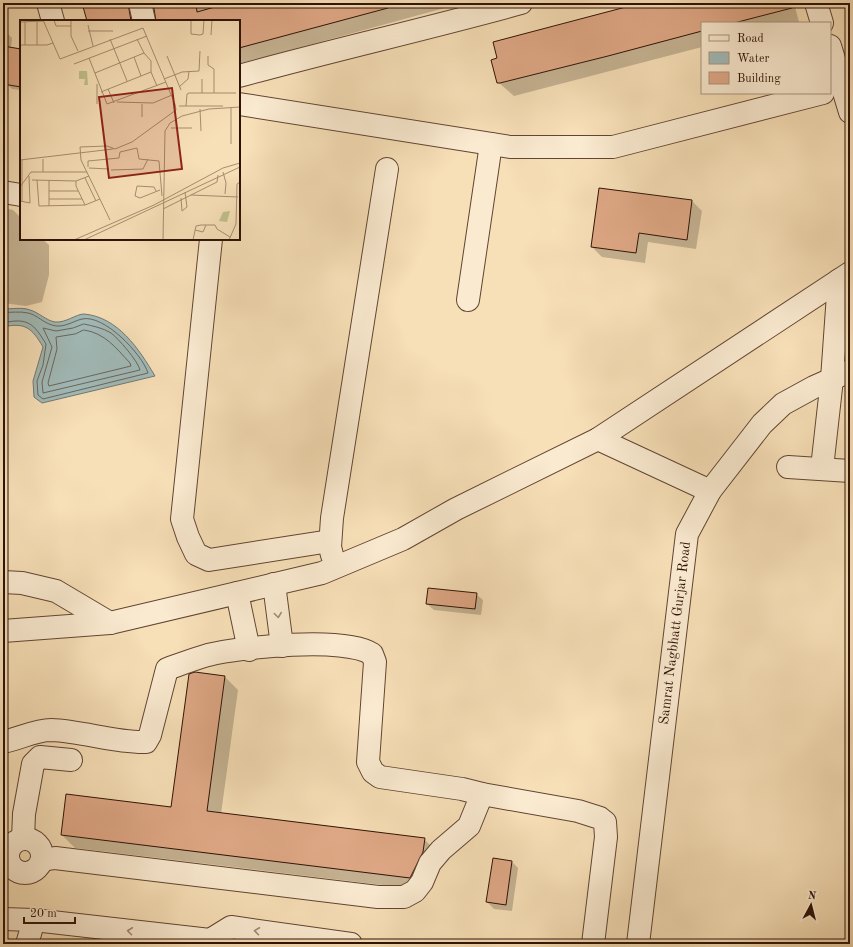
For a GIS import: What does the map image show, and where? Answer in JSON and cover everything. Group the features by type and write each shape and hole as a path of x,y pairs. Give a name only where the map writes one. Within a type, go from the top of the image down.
{"street":[{"path":"48,3 53,20"},
{"path":"140,3 144,20"},
{"path":"240,76 329,51 423,30 521,3"},
{"path":"816,3 822,22"},
{"path":"831,68 832,91 850,112"},
{"path":"240,104 510,147 613,147 820,94"},
{"path":"468,300 491,144"},
{"path":"335,568 330,541 332,518 387,169"},
{"path":"3,192 20,194"},
{"path":"211,240 182,519 188,537 196,554 209,560 330,541"},
{"path":"822,468 841,375 845,276"},
{"path":"3,631 110,623 322,573 335,568 403,539 456,509 598,439 845,276"},
{"name":"Samrat Nagbhatt Gurjar Road","path":"638,944 687,534 710,491 762,424 783,404 841,375"},
{"path":"598,439 710,491"},
{"path":"788,467 850,471"},
{"path":"3,582 22,583 56,591 110,623"},
{"path":"274,584 282,646"},
{"path":"237,593 249,650"},
{"path":"3,742 50,730 88,734 134,742 146,742 150,735 167,670 209,655 282,646 324,644 365,649 372,654 375,662 368,762 373,772 380,777 462,789 578,811 600,818 605,822 606,837 593,944"},
{"path":"13,840 29,839 38,844 43,855 40,866 31,872 20,872 15,869 9,860 9,849 24,814 33,764 36,759 40,757 71,760"},
{"path":"42,860 55,858 378,897 404,897 415,891 422,882 430,863 441,850 469,826 482,794"},
{"path":"3,919 34,920 210,940 231,927 351,944"},
{"path":"27,944 34,920"}],"water":[{"path":"3,309 27,309 55,322 84,314 96,316 107,321 126,336 142,355 155,376 42,403 34,397 33,381 43,347 35,335 27,328 17,325 3,327"}],"building":[{"path":"82,3 128,3 131,20 87,20"},
{"path":"153,3 196,3 197,12 229,3 387,3 388,8 240,48 240,20 156,20"},
{"path":"641,3 792,3 792,8 738,22 701,22 701,31 500,83 497,83 491,60 497,58 493,42"},
{"path":"3,46 20,49 20,87 3,84"},
{"path":"599,188 692,200 687,240 639,233 636,253 591,247"},
{"path":"428,588 477,593 475,609 426,604"},
{"path":"195,672 225,676 207,811 425,838 423,852 410,878 61,835 66,794 171,807 189,674"},
{"path":"493,858 512,861 506,905 486,902"}]}
